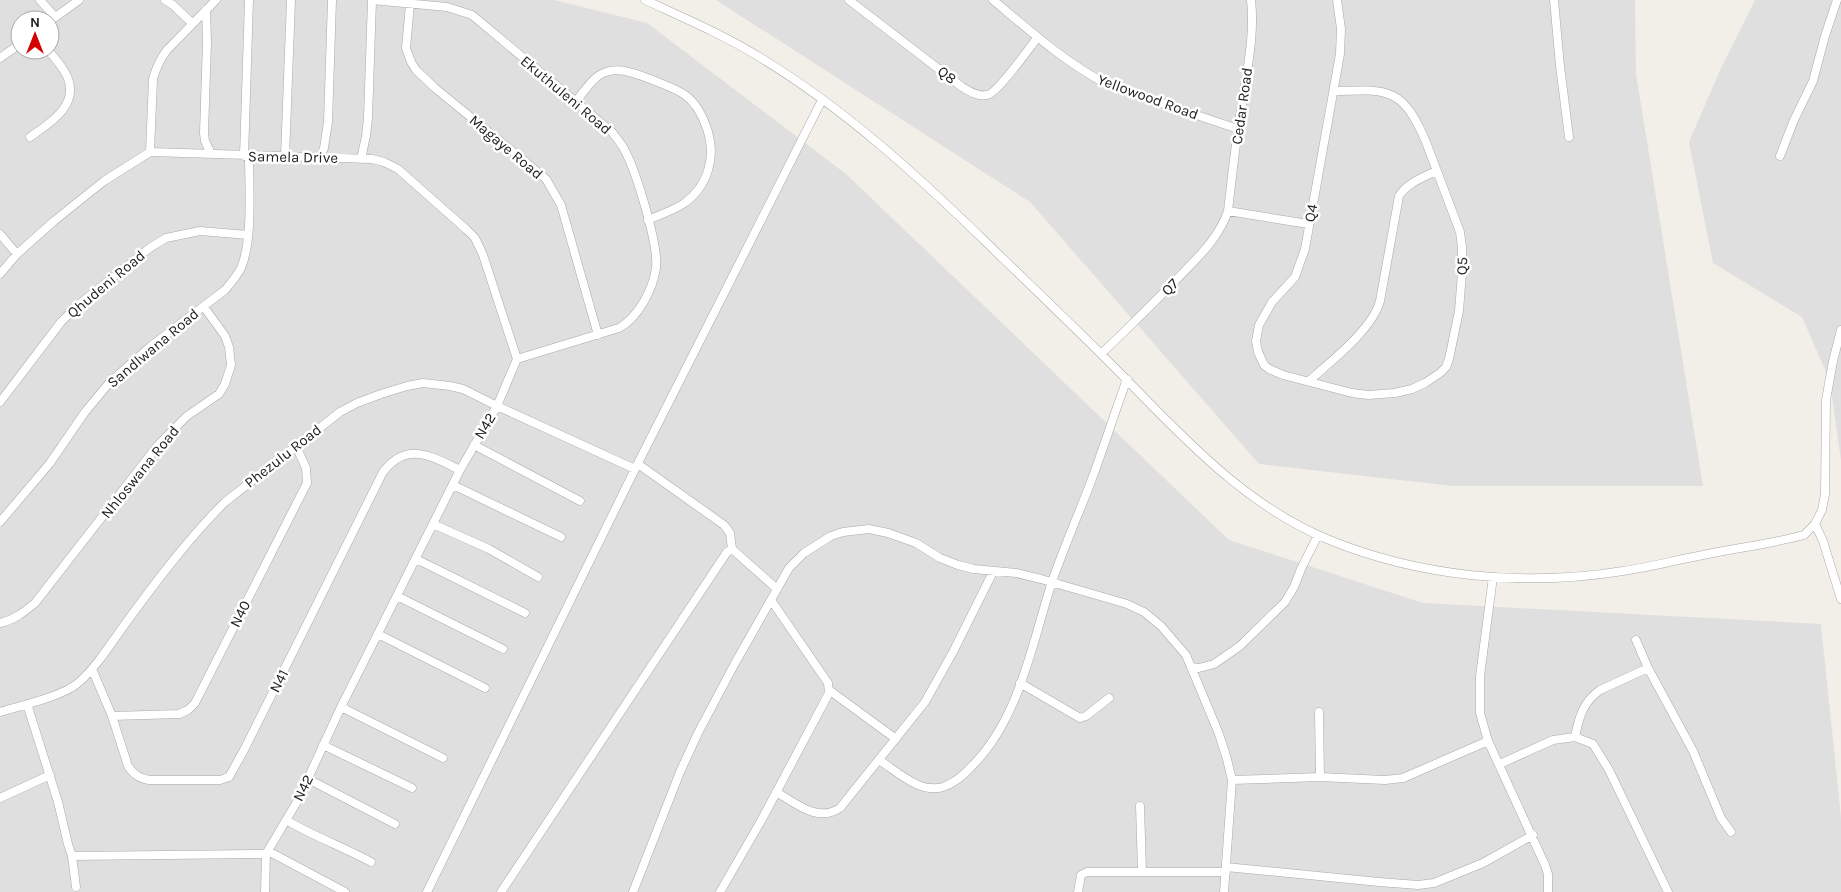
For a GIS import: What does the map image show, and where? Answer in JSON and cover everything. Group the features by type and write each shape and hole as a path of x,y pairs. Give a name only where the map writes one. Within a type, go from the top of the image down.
{"street":[{"path":"60,13 79,0"},
{"path":"165,0 174,5 192,23"},
{"path":"0,274 17,254 54,221 104,181 150,152 153,79 156,69 163,55 216,0"},
{"name":"Sandlwana Road","path":"0,522 50,463 85,412 110,382 151,346 225,290 241,268 248,235 246,156 249,0"},
{"path":"285,156 291,0"},
{"path":"320,157 324,148 328,122 332,0"},
{"path":"361,159 368,118 372,0"},
{"name":"Ekuthuleni Road","path":"372,0 447,7 472,15 612,132 626,151 648,220 656,253 654,279 646,297 627,324 598,335 517,359"},
{"path":"645,0 717,34 762,58 851,120 911,172 1127,379 1193,447 1228,478 1283,516 1318,535 1371,554 1426,568 1465,575 1556,578 1622,571 1804,535 1815,524 1822,510 1825,494 1826,400 1841,330"},
{"name":"Q8","path":"849,0 962,87 980,95 987,95 996,90 1038,37"},
{"name":"Yellowood Road","path":"993,0 1038,37 1091,76 1110,86 1238,129"},
{"name":"Cedar Road","path":"1228,211 1251,35 1251,0"},
{"name":"Q4","path":"1308,381 1270,369 1260,358 1256,341 1259,325 1272,302 1295,277 1305,249 1342,42 1337,0"},
{"path":"1554,0 1569,137"},
{"path":"1780,156 1794,120 1813,81 1837,0"},
{"name":"Magaye Road","path":"410,4 406,48 410,62 416,70 534,168 554,190 568,227 598,335"},
{"path":"206,10 207,42 204,132 205,141 211,154"},
{"path":"30,137 64,110 69,98 68,78 55,60"},
{"path":"576,101 595,78 604,72 612,70 639,74 687,96 703,118 712,147 712,158 708,172 700,186 682,204 648,220"},
{"name":"Q5","path":"1308,381 1352,393 1380,395 1412,389 1426,383 1446,367 1459,311 1463,257 1460,232 1420,127 1406,104 1398,98 1379,91 1334,91"},
{"path":"427,892 637,467 822,100"},
{"name":"Samela Drive","path":"150,152 361,159 384,162 398,169 476,238 517,359"},
{"path":"1308,381 1340,353 1373,317 1380,301 1399,196 1413,182 1436,171"},
{"path":"1228,211 1308,224"},
{"name":"Q7","path":"1101,354 1205,251 1224,224 1228,211"},
{"name":"Qhudeni Road","path":"0,402 72,311 151,247 166,238 200,231 248,235"},
{"path":"0,234 17,254"},
{"name":"Nhloswana Road","path":"0,623 23,613 34,603 158,445 187,416 218,394 225,384 231,365 229,347 225,336 204,307"},
{"path":"496,406 517,359"},
{"path":"880,760 920,786 933,789 944,787 966,773 982,757 993,741 1014,702 1034,646 1052,582 1127,379"},
{"name":"Phezulu Road","path":"0,712 61,692 77,684 92,669 154,584 209,518 241,489 340,412 373,397 407,386 432,383 463,389 496,406 637,467 724,525 730,533 732,549"},
{"name":"N42","path":"267,852 308,779 341,707 460,470 496,406"},
{"path":"474,445 580,502"},
{"name":"N40","path":"112,716 178,714 188,710 195,703 307,483 306,468 296,446"},
{"name":"N41","path":"92,669 112,716 128,766 139,778 149,780 220,780 229,777 234,771 258,724 383,472 392,461 400,456 423,454 460,470"},
{"path":"453,485 561,537"},
{"path":"433,524 489,550 538,577"},
{"path":"1815,524 1823,541 1841,599"},
{"path":"633,892 680,772 698,733 789,568 804,552 831,536 855,530 869,529 888,533 916,543 940,558 958,565 993,572 1016,573 1127,604 1144,612 1161,626 1186,655 1219,734 1232,780 1224,892"},
{"path":"1191,667 1199,668 1214,664 1240,646 1284,602 1294,587 1318,535"},
{"path":"502,892 727,552 732,549 776,590"},
{"path":"416,559 525,612"},
{"path":"776,792 816,814 832,813 840,808 925,702 953,652 993,572"},
{"path":"1493,577 1480,684 1480,713 1488,742 1500,764 1545,865 1548,874 1548,892"},
{"path":"397,596 503,649"},
{"path":"720,892 828,696 828,684 771,600"},
{"path":"378,634 485,688"},
{"path":"1636,640 1648,668 1693,751 1715,806 1730,832"},
{"path":"1575,737 1578,720 1584,705 1593,694 1648,668"},
{"path":"1020,683 1080,718 1086,716 1109,698"},
{"path":"829,690 896,739"},
{"path":"27,704 58,802 72,856 76,887"},
{"path":"341,707 443,758"},
{"path":"1319,712 1320,777"},
{"path":"1500,764 1553,740 1575,737 1593,744 1609,770 1668,892"},
{"path":"1232,780 1320,777 1385,780 1402,778 1488,742"},
{"path":"324,745 412,788"},
{"path":"0,798 50,775"},
{"path":"308,779 395,824"},
{"path":"1140,806 1142,872"},
{"path":"286,820 371,862"},
{"path":"1078,892 1081,875 1087,872 1226,870 1418,885 1434,883 1483,863 1533,836"},
{"path":"72,856 267,852 345,892"},
{"path":"264,892 267,852"}],"shaded area":[{"path":"0,0 554,0 647,23 846,174 1229,540 1423,603 1821,624 1841,818 1841,892 0,892"},
{"path":"716,0 1635,0 1636,74 1703,486 1452,486 1259,464 1030,202"},
{"path":"1755,0 1841,0 1841,461 1830,381 1802,317 1713,263 1689,142 1721,68"}]}
